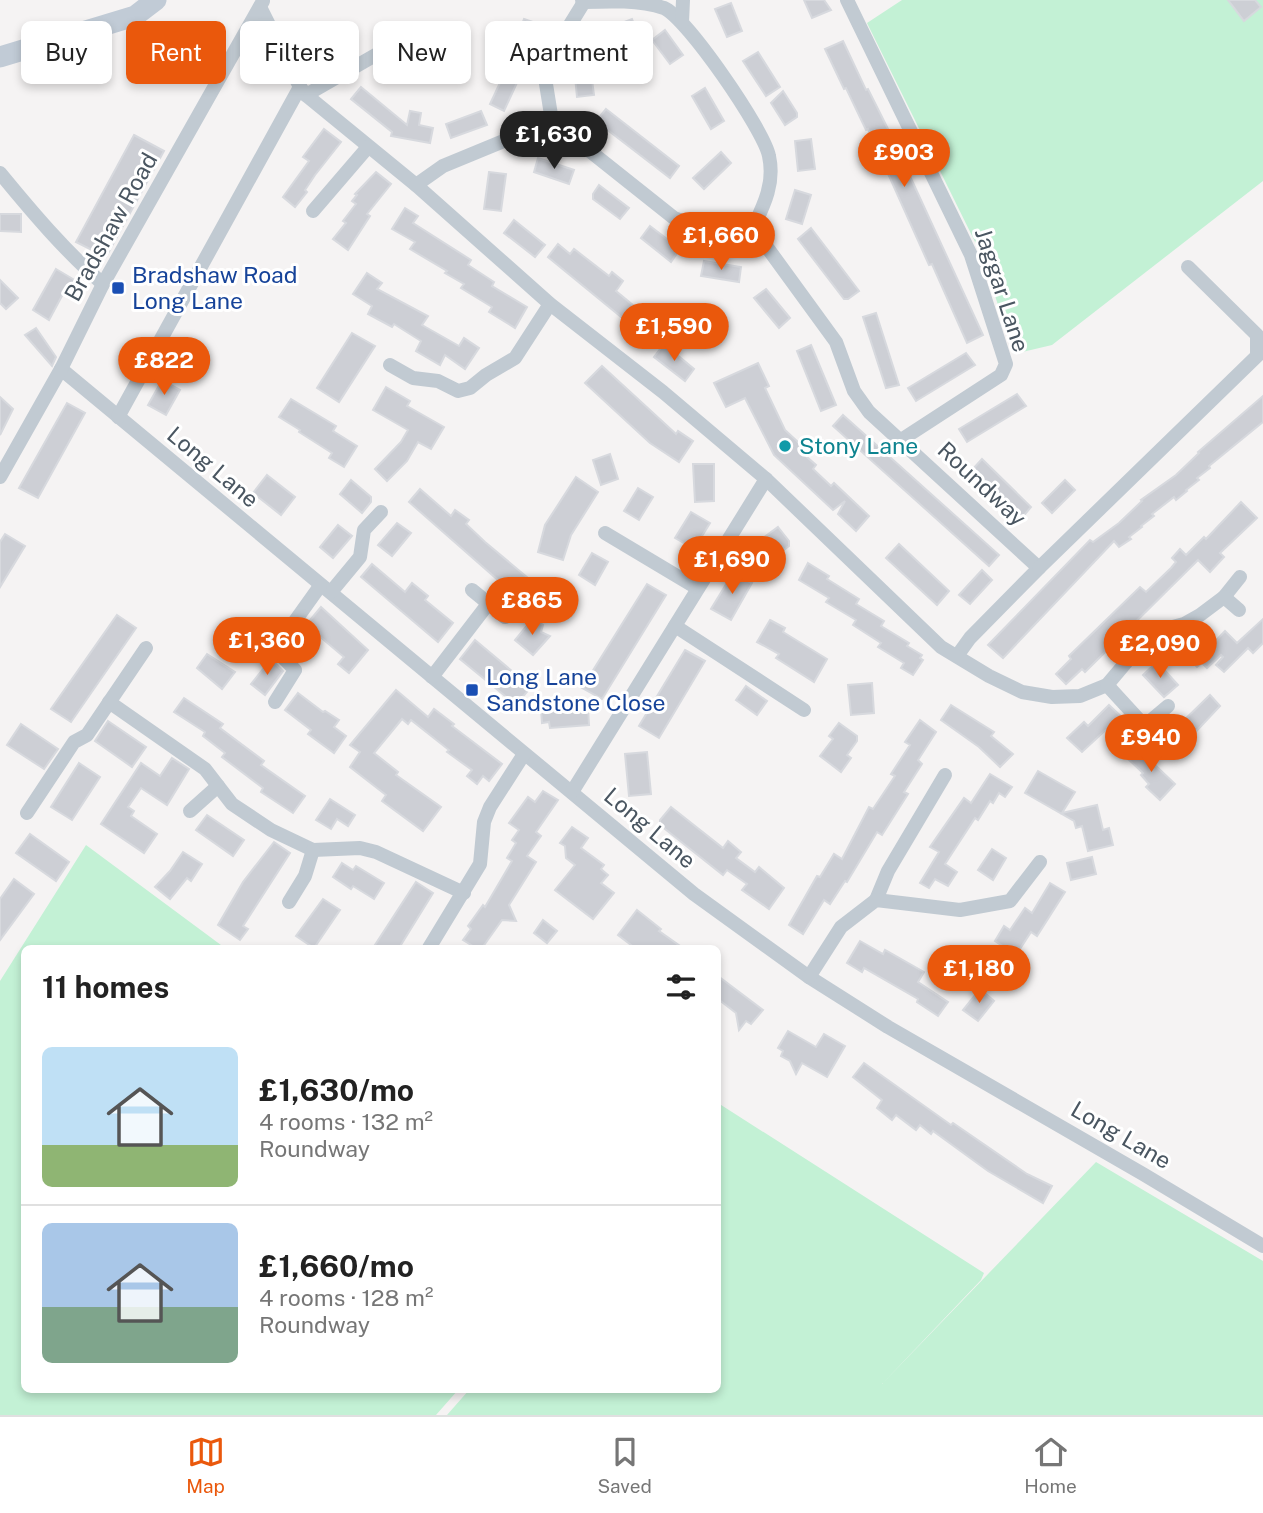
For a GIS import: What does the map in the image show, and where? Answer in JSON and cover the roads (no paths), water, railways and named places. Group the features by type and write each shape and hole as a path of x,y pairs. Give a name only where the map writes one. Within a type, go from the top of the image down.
{"street":[{"path":"0,57 135,16 156,0"},
{"path":"682,22 683,0"},
{"name":"Jaggar Lane","path":"848,0 971,255 1006,364 1001,375 901,440"},
{"path":"583,1 636,1 665,8 682,22 712,58 769,154 771,176 767,197 753,228 695,227 674,218 552,121 546,84 552,54 583,1"},
{"path":"262,3 303,91 368,148 416,185 550,304 663,392 766,479 941,647 1021,692 1052,697 1080,696 1107,685 1139,647 1158,631 1184,624 1224,597 1240,577"},
{"name":"Bradshaw Road","path":"0,477 61,369 103,284 262,3"},
{"path":"118,417 303,91 373,56"},
{"path":"416,185 443,166 552,121"},
{"path":"313,211 368,148"},
{"path":"0,173 47,228 103,284"},
{"name":"Roundway","path":"753,228 836,342 854,391 869,412 1040,568"},
{"path":"957,656 970,638 1040,568 1260,359 1260,333 1188,267"},
{"path":"390,365 413,378 438,381 458,391 470,388 486,375 516,358 550,304"},
{"name":"Long Lane","path":"61,369 694,894 809,977 888,1027 1263,1246"},
{"path":"572,792 766,479"},
{"path":"275,702 295,670 275,649 326,589 360,556 364,530 381,512"},
{"path":"605,533 697,588"},
{"path":"472,590 505,617"},
{"path":"1224,597 1239,610"},
{"path":"432,677 488,604"},
{"path":"675,626 804,710"},
{"path":"27,813 74,742 87,735 146,648"},
{"path":"1107,685 1140,721 1149,722 1164,731"},
{"path":"109,702 205,769 232,804 271,830 313,850 360,848 376,852 464,893"},
{"path":"1149,722 1168,706"},
{"path":"431,945 480,864 484,822 490,807 524,754"},
{"path":"809,977 841,927 876,900 888,871 945,775"},
{"path":"190,811 218,786"},
{"path":"289,902 305,876 313,850"},
{"path":"876,900 960,911 1010,901 1040,862"}],"place":[{"name":"Bradshaw Road Long Lane","path":"118,288"},
{"name":"Stony Lane","path":"785,446"},
{"name":"Long Lane Sandstone Close","path":"472,690"}]}
